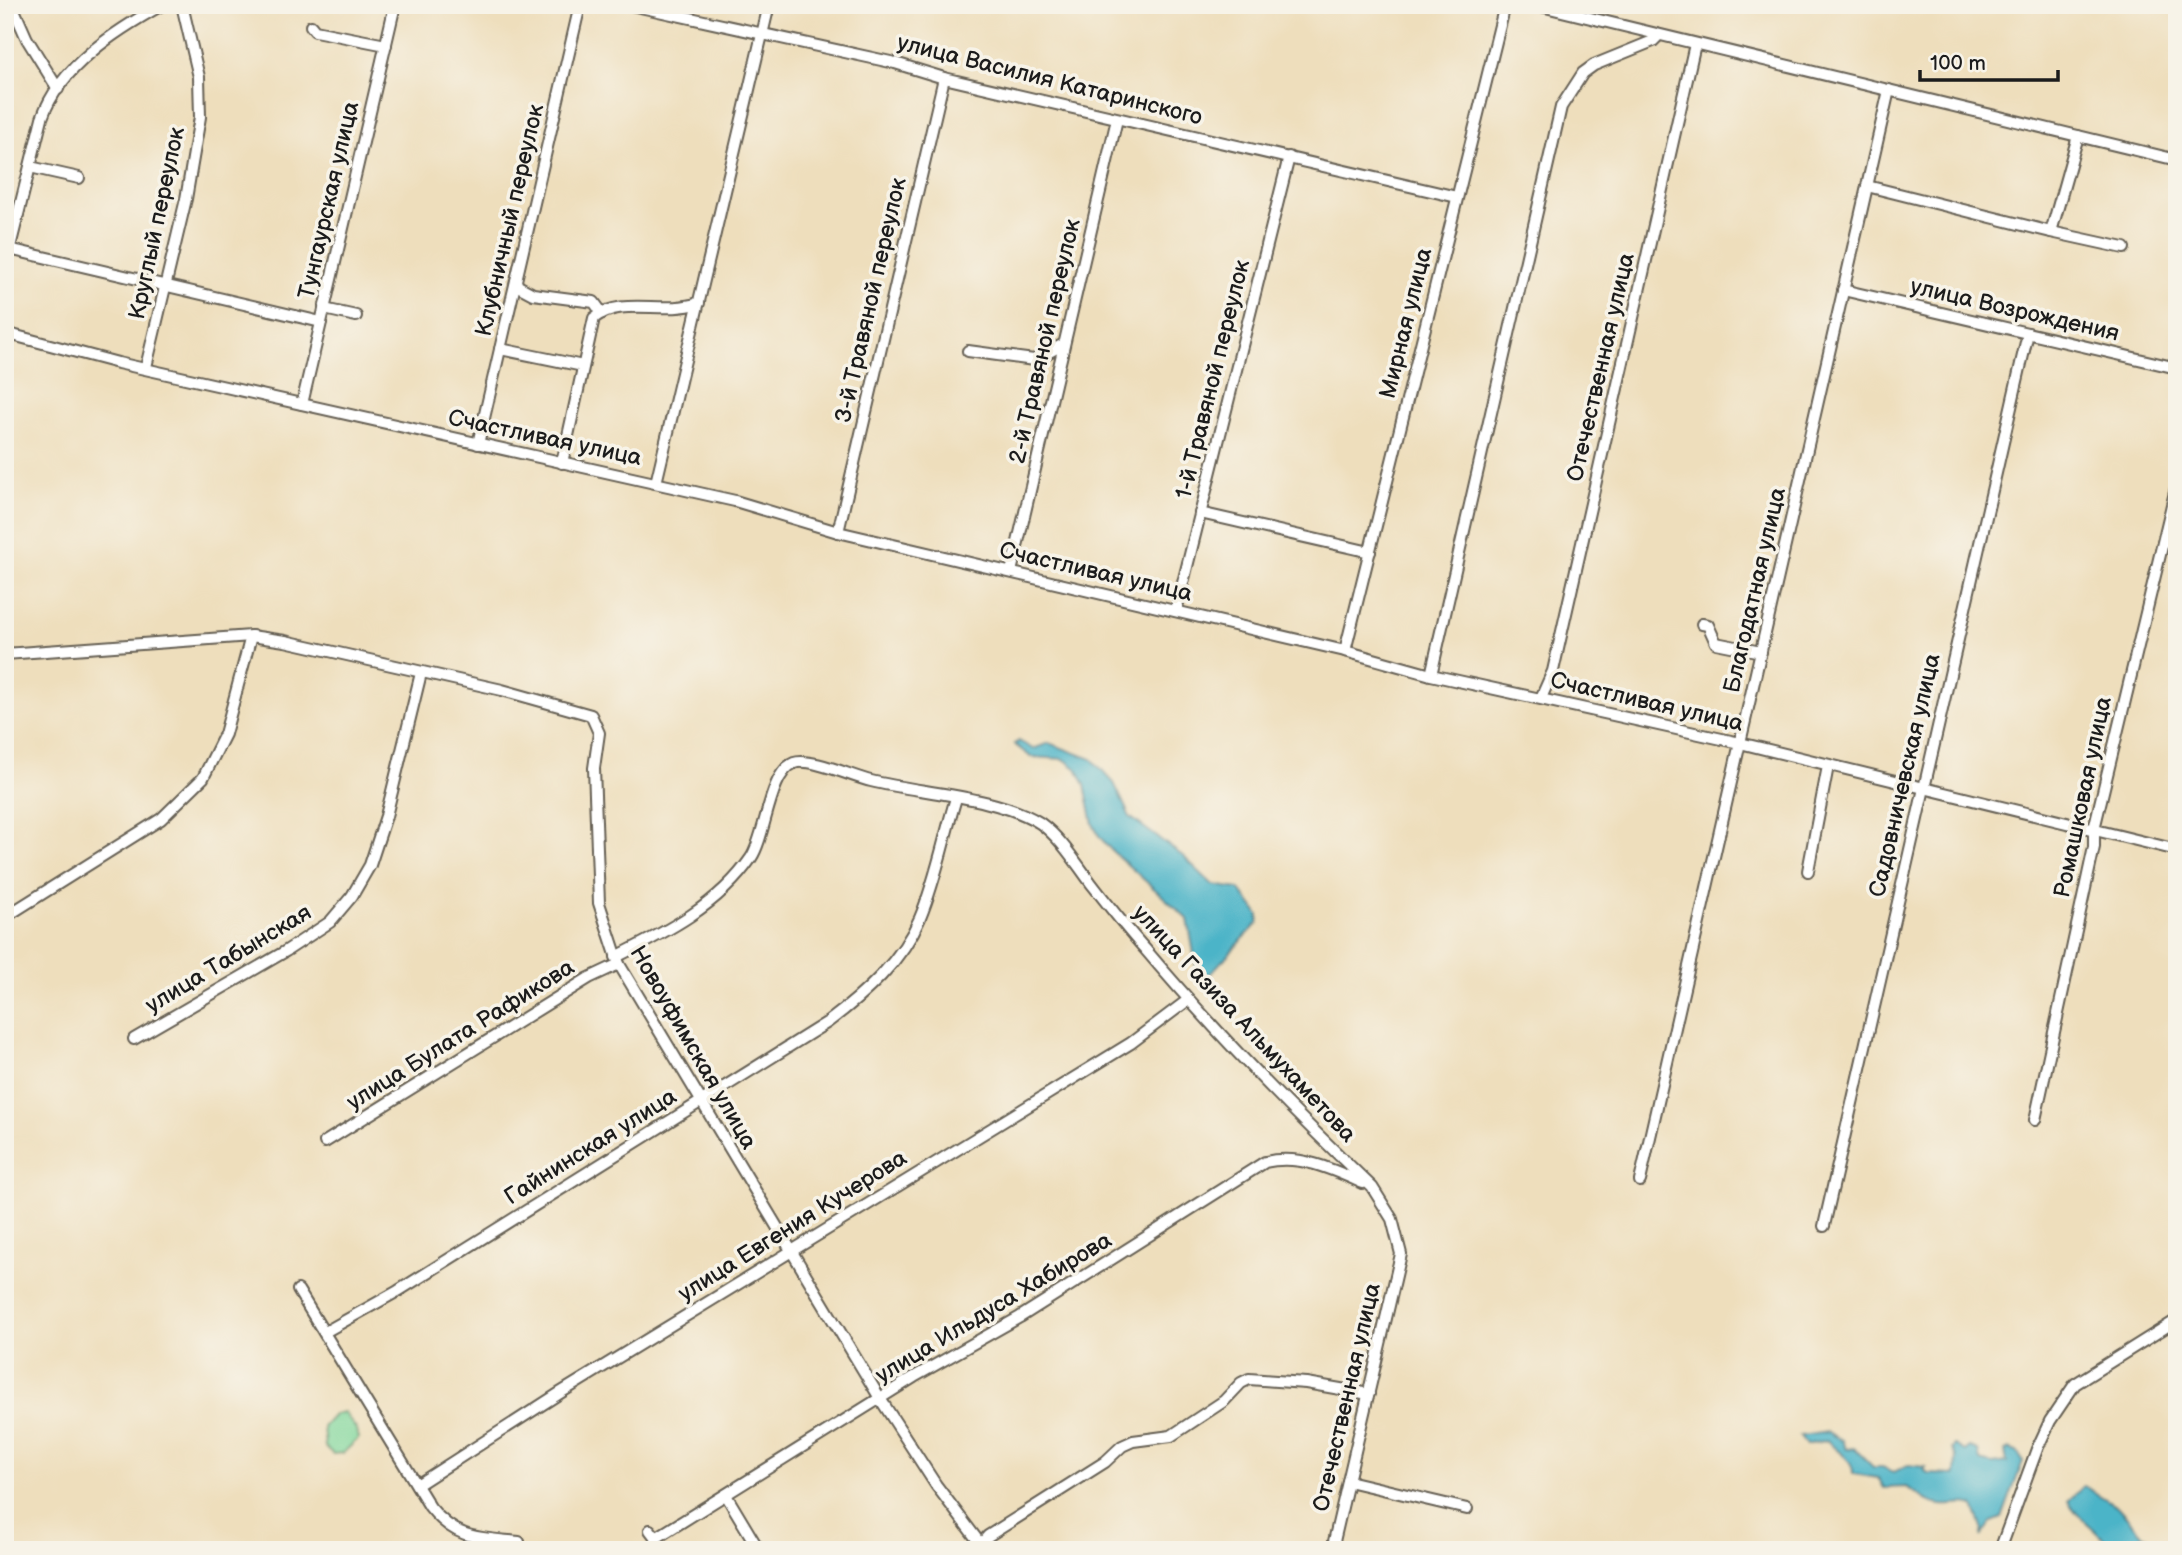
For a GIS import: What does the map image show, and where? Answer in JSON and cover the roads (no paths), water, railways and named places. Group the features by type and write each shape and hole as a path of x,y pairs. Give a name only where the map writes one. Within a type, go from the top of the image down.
{"street":[{"path":"12,5 58,89"},
{"path":"5,267 42,118 58,89 113,35 162,5"},
{"name":"Круглый переулок","path":"146,368 197,145 200,117 199,77 182,5"},
{"name":"Тунгаурская улица","path":"302,404 395,5"},
{"name":"Клубничный переулок","path":"478,444 580,5"},
{"name":"улица Василия Катаринского","path":"631,5 655,8 1457,197"},
{"path":"656,483 769,5"},
{"name":"Мирная улица","path":"1345,651 1505,5"},
{"path":"1537,5 2177,160"},
{"path":"310,26 315,31 386,45"},
{"path":"1431,675 1561,107 1583,73 1594,65 1653,41 1658,36"},
{"name":"Отечественная улица","path":"1541,698 1553,671 1695,44"},
{"name":"3-й Травяной переулок","path":"838,532 944,78"},
{"name":"Благодатная улица","path":"1640,1181 1889,90"},
{"name":"2-й Травяной переулок","path":"1011,572 1117,119"},
{"path":"2051,232 2078,136"},
{"name":"1-й Травяной переулок","path":"1176,611 1289,157"},
{"path":"30,167 79,178"},
{"path":"1867,186 2124,248"},
{"path":"9,249 321,322"},
{"path":"516,281 518,286 533,294 594,302 602,313"},
{"name":"улица Возрождения","path":"1843,290 2177,368"},
{"path":"562,463 594,318 625,306 679,309 699,303"},
{"path":"324,309 356,316"},
{"name":"Счастливая улица","path":"5,333 302,404 735,501 838,532 1345,651 1431,675 1541,698 1639,723 1740,743 1922,790 2177,850"},
{"name":"Садовничевская улица","path":"1824,1226 2028,333"},
{"path":"968,351 1034,360 1064,344"},
{"path":"500,349 583,366"},
{"name":"Ромашковая улица","path":"2035,1119 2094,847 2094,829 2177,484"},
{"path":"1200,513 1370,552"},
{"path":"1702,624 1708,625 1716,643 1761,652"},
{"path":"5,917 161,819 196,786 214,761 225,734 251,636"},
{"name":"Новоуфимская улица","path":"5,654 251,636 285,640 591,715 599,733 594,768 599,904 618,961 700,1102 881,1400 982,1547"},
{"name":"улица Табынская","path":"134,1039 286,951 330,922 352,896 370,865 386,816 421,673"},
{"name":"улица Булата Рафикова","path":"325,1142 685,919 733,882 753,855 781,776 793,764 805,762 872,781 932,791 956,798"},
{"path":"1808,871 1828,766"},
{"name":"улица Газиза Альмухаметова","path":"956,798 1009,809 1040,823 1049,832 1188,1000 1372,1187 1392,1219 1401,1254"},
{"name":"Гайнинская улица","path":"325,1332 700,1102 828,1022 860,998 898,956 920,918 956,798"},
{"name":"улица Евгения Кучерова","path":"417,1485 560,1392 1131,1043 1188,1000"},
{"name":"улица Ильдуса Хабирова","path":"650,1530 656,1538 914,1377 1020,1317 1265,1162 1290,1159 1313,1163 1372,1187"},
{"name":"Отечественная улица","path":"1332,1550 1401,1254"},
{"path":"298,1290 417,1485 445,1525 467,1535 519,1542"},
{"path":"2000,1550 2037,1448 2050,1421 2074,1384 2177,1320"},
{"path":"982,1547 988,1536 1105,1462 1122,1446 1133,1441 1171,1436 1224,1401 1241,1383 1249,1379 1306,1383 1369,1394"},
{"path":"1348,1481 1467,1509"},
{"path":"726,1495 759,1550"}],"water":[{"path":"1019,741 1033,749 1049,743 1092,759 1114,783 1130,817 1184,857 1213,885 1239,889 1259,915 1258,923 1208,976 1196,966 1188,919 1099,836 1093,824 1085,785 1078,770 1064,759 1031,757 1014,744"},
{"path":"1828,1432 1842,1441 1846,1449 1854,1448 1873,1467 1894,1472 1908,1465 1925,1467 1923,1469 1928,1474 1955,1475 1956,1457 1952,1448 1955,1445 1965,1451 1970,1447 1978,1450 1980,1461 1992,1464 2007,1462 2005,1451 2009,1449 2017,1452 2023,1461 2002,1518 1992,1522 1981,1537 1983,1530 1974,1506 1935,1504 1906,1487 1884,1488 1878,1478 1853,1474 1847,1459 1827,1440 1806,1445 1800,1436"},
{"path":"2084,1486 2117,1506 2143,1535 2177,1550 2112,1550 2068,1501"}]}
